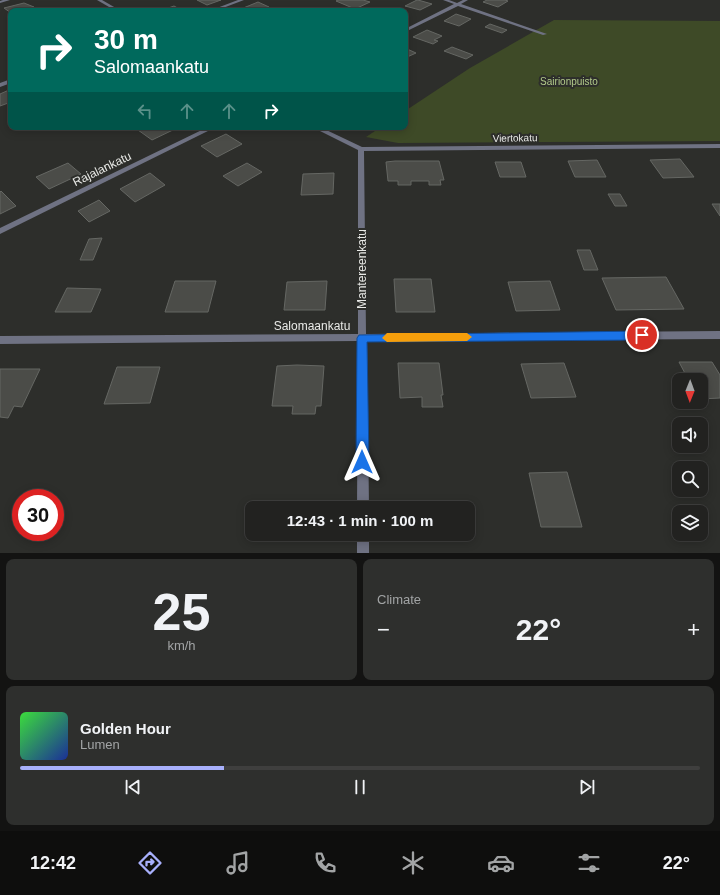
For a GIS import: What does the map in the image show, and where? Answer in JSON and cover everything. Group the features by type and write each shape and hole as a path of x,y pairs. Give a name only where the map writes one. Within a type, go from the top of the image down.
{"street":[{"path":"0,2 8,0"},
{"path":"99,0 114,8"},
{"path":"219,8 242,0"},
{"path":"445,0 545,34"},
{"path":"408,29 466,0"},
{"name":"Rajalankatu","path":"0,231 207,130"},
{"name":"Viertokatu","path":"322,130 361,149 720,146"},
{"name":"Mantereenkatu","path":"361,149 363,501"},
{"name":"Salomaankatu","path":"0,340 720,335"},
{"path":"363,541 363,553"}],"green space":[{"name":"Sairionpuisto","path":"554,20 720,21 720,141 398,143 366,137 376,130 408,130 408,109 470,68"}],"building":[{"path":"197,0 221,0 207,5"},
{"path":"363,0 370,2 357,8 353,8 336,1"},
{"path":"417,0 432,4 420,10 405,6"},
{"path":"487,0 508,1 498,7 483,2"},
{"path":"258,2 269,7 266,8 243,8"},
{"path":"24,3 34,7 8,8 8,11 4,8"},
{"path":"456,14 471,19 459,26 444,21"},
{"path":"490,24 507,30 502,33 485,27"},
{"path":"427,30 442,36 434,40 438,41 433,44 413,37"},
{"path":"452,47 473,55 466,59 444,51"},
{"path":"408,49 416,53 408,57"},
{"path":"8,90 8,103 0,106 0,94"},
{"path":"138,130 173,130 152,140"},
{"path":"226,134 242,144 217,157 201,146"},
{"path":"680,159 694,177 663,178 650,160"},
{"path":"597,160 606,177 575,177 568,161"},
{"path":"439,161 444,180 440,180 441,185 429,185 429,181 411,181 411,185 398,185 398,181 388,181 386,162"},
{"path":"495,162 521,162 526,177 500,177"},
{"path":"68,163 81,174 49,189 36,177"},
{"path":"247,163 262,172 238,186 223,176"},
{"path":"150,173 165,185 135,202 120,189"},
{"path":"334,173 333,194 301,195 303,174"},
{"path":"1,191 16,206 0,214 0,192"},
{"path":"608,194 620,194 627,206 615,206"},
{"path":"99,200 110,211 89,222 78,211"},
{"path":"712,204 720,204 720,216"},
{"path":"102,238 93,260 80,260 89,239"},
{"path":"577,250 590,250 598,270 584,270"},
{"path":"666,277 684,309 616,310 602,278"},
{"path":"394,279 431,279 435,312 396,312"},
{"path":"175,281 216,281 208,312 165,312"},
{"path":"327,281 325,310 284,310 287,282"},
{"path":"550,281 560,310 516,311 508,282"},
{"path":"67,288 101,289 91,312 55,312"},
{"path":"679,362 712,362 720,375 720,398 708,399 708,373 685,373"},
{"path":"398,363 439,363 443,407 422,407 422,397 400,398"},
{"path":"564,363 576,397 531,398 521,364"},
{"path":"277,366 324,366 321,406 316,406 315,414 292,414 293,406 272,406"},
{"path":"117,367 160,367 150,403 104,404"},
{"path":"0,369 40,369 22,407 14,406 8,418 0,417"},
{"path":"567,472 582,527 541,527 529,473"}],"slow traffic":[{"path":"387,338 467,337"}],"route":[{"path":"362,462 362,338 642,335"}]}
